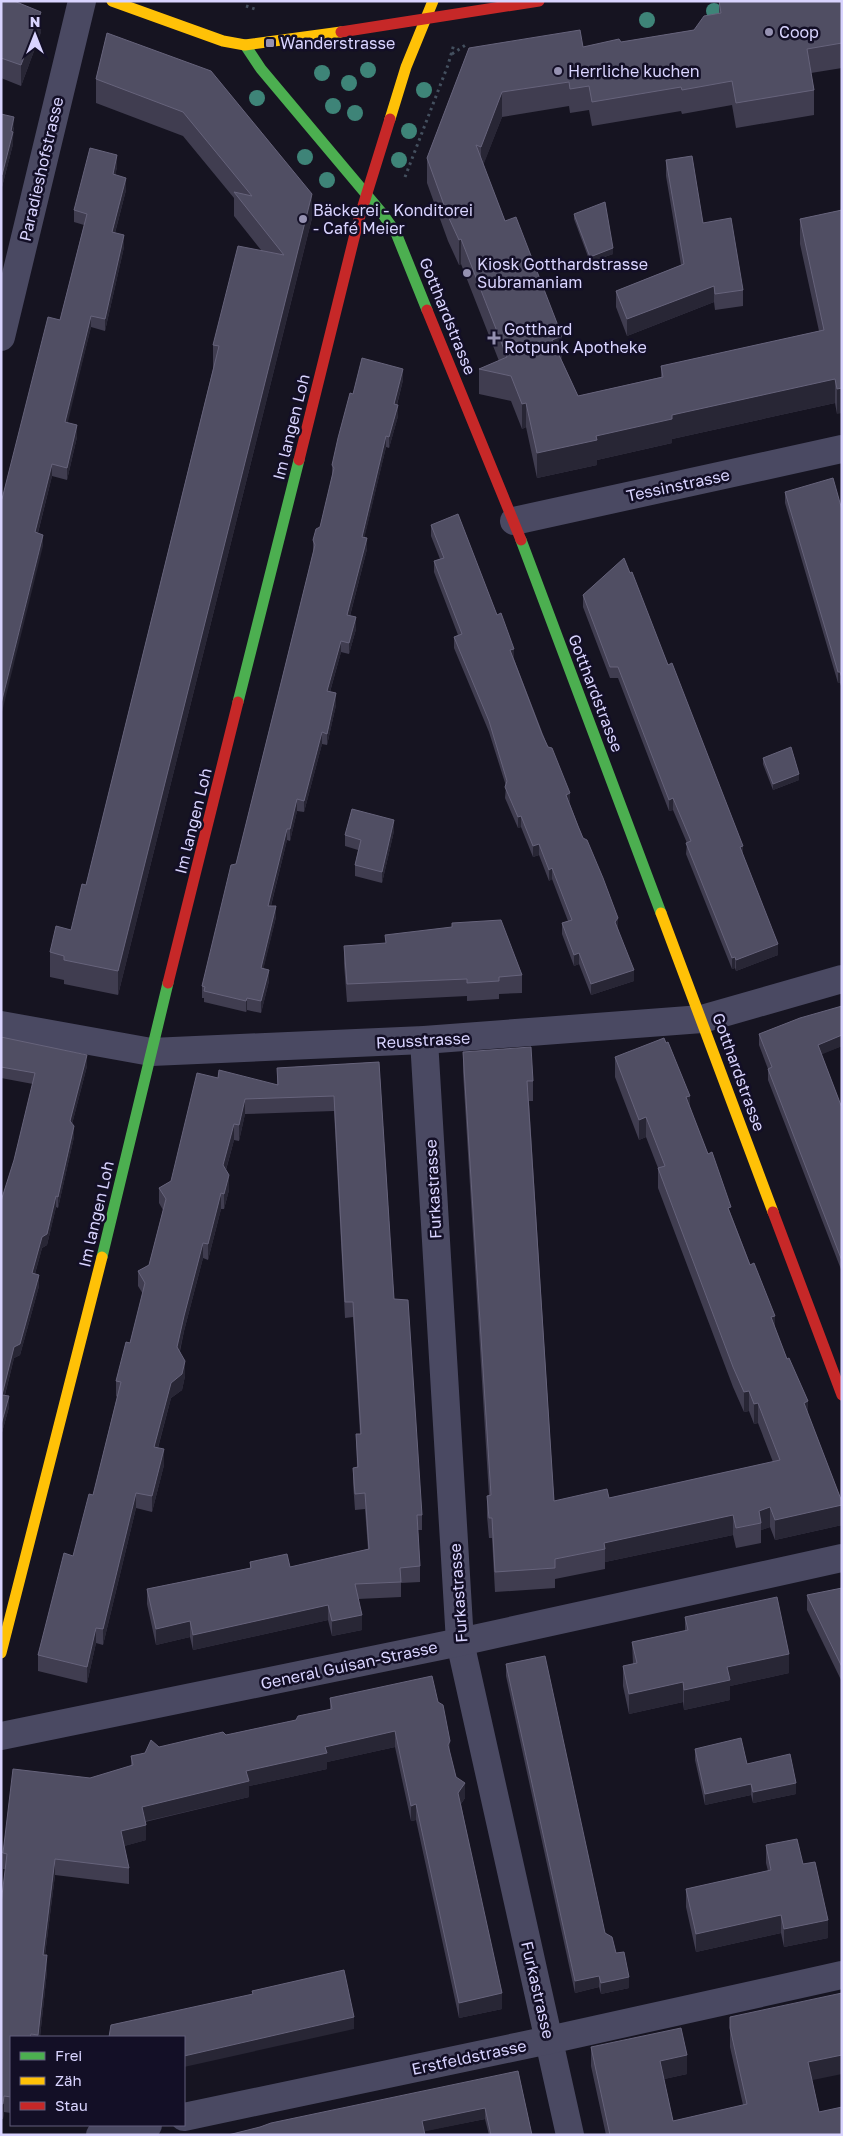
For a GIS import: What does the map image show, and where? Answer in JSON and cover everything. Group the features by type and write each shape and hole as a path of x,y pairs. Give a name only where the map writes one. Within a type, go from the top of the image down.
{"street":[{"name":"Paradieshofstrasse","path":"1,337 82,1"},
{"path":"112,1 223,41 244,45 270,43 539,1"},
{"name":"Im langen Loh","path":"1,1653 87,1321 151,1052 358,222 406,67 433,1"},
{"name":"Gotthardstrasse","path":"244,45 261,69 382,213 396,233 514,521 842,1395"},
{"name":"Tessinstrasse","path":"514,521 842,449"},
{"name":"Reusstrasse","path":"1,1025 151,1052 424,1040 702,1019 842,979"},
{"name":"Furkastrasse","path":"424,1040 460,1642 570,2135"},
{"name":"General Guisan-Strasse","path":"1,1736 460,1642 842,1558"},
{"name":"Erstfeldstrasse","path":"185,2118 842,1975"},
{"path":"100,2135 143,2126"}],"path":[{"path":"246,6 255,9"},
{"path":"382,213 409,170 448,65 462,13"}],"building":[{"path":"1,1 14,1 41,12 21,65 1,58"},
{"path":"719,1 842,1 842,43 807,49 814,90 736,103 732,81 682,90 681,87 592,102 589,86 570,89 569,82 502,92 481,147 476,145 505,221 516,217 562,336 552,340 578,396 663,377 661,366 824,330 800,219 842,210 842,388 837,389 835,379 672,415 672,419 596,436 597,440 537,453 526,403 522,404 511,376 479,369 507,357 461,239 459,240 448,216 427,158 469,48 580,30 583,47 619,39 621,42 694,30 704,16 721,13"},
{"path":"107,33 211,71 312,194 118,971 64,960 64,956 50,952 56,926 71,930 82,884 86,885 219,346 213,345 238,246 284,255 234,192 252,196 183,112 96,79"},
{"path":"1,114 14,117 11,131 13,132 2,175 1,175"},
{"path":"90,148 117,155 113,174 126,178 112,232 124,235 105,319 91,316 65,422 77,425 67,468 52,464 35,532 43,535 1,704 1,499 48,317 60,320 87,214 74,210"},
{"path":"692,156 703,223 731,218 743,290 715,294 714,286 627,319 616,291 684,264 666,160"},
{"path":"605,202 613,248 590,257 574,214"},
{"path":"362,358 403,369 394,404 398,405 389,437 386,436 362,537 367,538 347,615 356,617 349,643 341,641 327,691 336,693 327,734 322,732 304,801 297,799 290,829 287,829 268,906 276,906 261,968 269,970 261,1001 247,998 246,1001 204,991 205,987 202,986 231,865 236,864 315,545 313,540 316,529 320,527 334,468 332,465 338,438 350,393 353,394"},
{"path":"833,478 842,510 842,678 840,672 838,672 785,492"},
{"path":"458,514 497,615 501,613 514,649 510,650 542,734 548,747 552,748 570,793 566,795 578,826 583,838 587,840 603,878 618,918 615,922 634,970 591,984 579,953 574,955 562,923 572,920 552,868 549,870 539,844 533,846 521,816 518,817 505,787 507,781 489,721 454,637 462,634 434,561 444,558 431,525"},
{"path":"624,558 630,573 632,572 668,665 672,663 743,846 740,847 778,944 736,960 735,957 732,958 686,843 691,841 673,798 669,800 618,667 610,667 583,595"},
{"path":"791,747 799,774 773,784 763,758"},
{"path":"352,809 394,820 382,872 355,865 361,840 345,835"},
{"path":"501,920 522,975 499,977 499,981 467,983 467,979 347,984 344,946 386,943 385,935 452,927 452,923"},
{"path":"842,1006 842,1035 818,1045 842,1108 842,1261 768,1069 772,1067 759,1034 800,1018"},
{"path":"1,1037 87,1055 70,1121 74,1126 58,1197 56,1196 47,1234 42,1237 32,1273 39,1275 20,1344 14,1347 2,1395 9,1396 1,1425 1,1201 14,1160 35,1073 1,1067"},
{"path":"664,1038 666,1043 668,1042 690,1096 686,1097 708,1154 712,1152 731,1207 728,1208 750,1265 754,1263 775,1316 771,1317 787,1359 789,1358 808,1401 804,1403 842,1505 775,1520 770,1507 759,1511 761,1523 736,1528 733,1515 604,1543 605,1549 555,1559 555,1568 495,1572 492,1518 489,1518 487,1496 491,1495 463,1052 531,1047 533,1081 527,1081 554,1501 607,1489 609,1498 780,1460 758,1403 754,1404 749,1391 744,1392 733,1367 658,1168 665,1166 646,1117 639,1120 615,1057"},
{"path":"379,1062 394,1299 408,1300 422,1515 417,1515 420,1566 400,1568 401,1582 355,1584 362,1615 332,1621 328,1605 193,1635 190,1621 156,1629 147,1589 251,1568 250,1562 287,1554 290,1567 369,1549 365,1493 355,1494 353,1468 358,1467 356,1434 361,1434 353,1302 345,1302 334,1096 245,1099 239,1125 234,1124 223,1165 229,1175 224,1194 221,1193 208,1244 203,1243 184,1316 177,1347 185,1361 182,1374 171,1383 154,1447 164,1449 152,1496 136,1493 103,1629 96,1628 87,1667 38,1655 64,1553 73,1556 89,1494 93,1495 121,1382 116,1381 126,1342 130,1343 145,1283 138,1271 149,1265 166,1199 159,1188 171,1181 197,1073 218,1078 219,1070 278,1085 277,1068"},
{"path":"842,1588 842,1667 807,1595"},
{"path":"777,1597 789,1654 727,1667 730,1680 684,1690 683,1682 629,1694 623,1666 637,1663 632,1642 688,1630 685,1617"},
{"path":"545,1656 605,1933 612,1937 616,1953 624,1952 629,1977 601,1983 599,1976 575,1981 506,1664"},
{"path":"432,1676 438,1702 443,1705 450,1741 448,1745 456,1777 465,1783 458,1793 502,1993 459,2003 416,1804 411,1806 395,1731 325,1747 327,1753 246,1771 249,1781 142,1807 146,1825 121,1831 129,1868 55,1859 43,1955 47,1955 38,2035 10,2036 10,2097 4,2096 3,2104 1,2104 1,1904 7,1854 3,1853 13,1769 90,1778 133,1765 131,1756 145,1753 151,1740 159,1747 223,1732 226,1735 296,1720 298,1716 332,1709 330,1698"},
{"path":"741,1738 747,1764 790,1754 796,1783 753,1792 751,1784 705,1794 695,1749"},
{"path":"797,1839 803,1864 815,1862 828,1920 784,1929 781,1915 696,1934 686,1889 771,1870 766,1845"},
{"path":"344,1970 354,2017 185,2056 185,2036 109,2036 111,2025 253,1994 252,1991"},
{"path":"842,1993 842,2055 808,2062 819,2112 842,2107 842,2135 610,2135 591,2047 681,2028 687,2055 660,2061 673,2121 747,2104 730,2028 730,2017"},
{"path":"518,2071 532,2135 491,2135 485,2108 422,2121 425,2135 228,2135 271,2123"}],"traffic: fast":[{"path":"245,45 261,69 382,213 396,233 427,310"},
{"path":"238,702 299,460"},
{"path":"521,540 661,913"},
{"path":"102,1257 168,983"}],"traffic: slow":[{"path":"112,1 223,41 245,45 341,32"},
{"path":"390,119 406,67 433,1"},
{"path":"661,913 773,1212"},
{"path":"1,1653 102,1257"}],"traffic: jam":[{"path":"341,32 539,1"},
{"path":"299,460 358,222 390,119"},
{"path":"427,310 521,540"},
{"path":"168,983 238,702"},
{"path":"773,1212 842,1395"}],"place":[{"name":"Coop","path":"769,32"},
{"name":"Wanderstrasse","path":"270,43"},
{"name":"Herrliche kuchen","path":"558,71"},
{"name":"Bäckerei - Konditorei - Café Meier","path":"303,219"},
{"name":"Kiosk Gotthardstrasse Subramaniam","path":"467,273"},
{"name":"Gotthard Rotpunk Apotheke","path":"494,338"}]}
